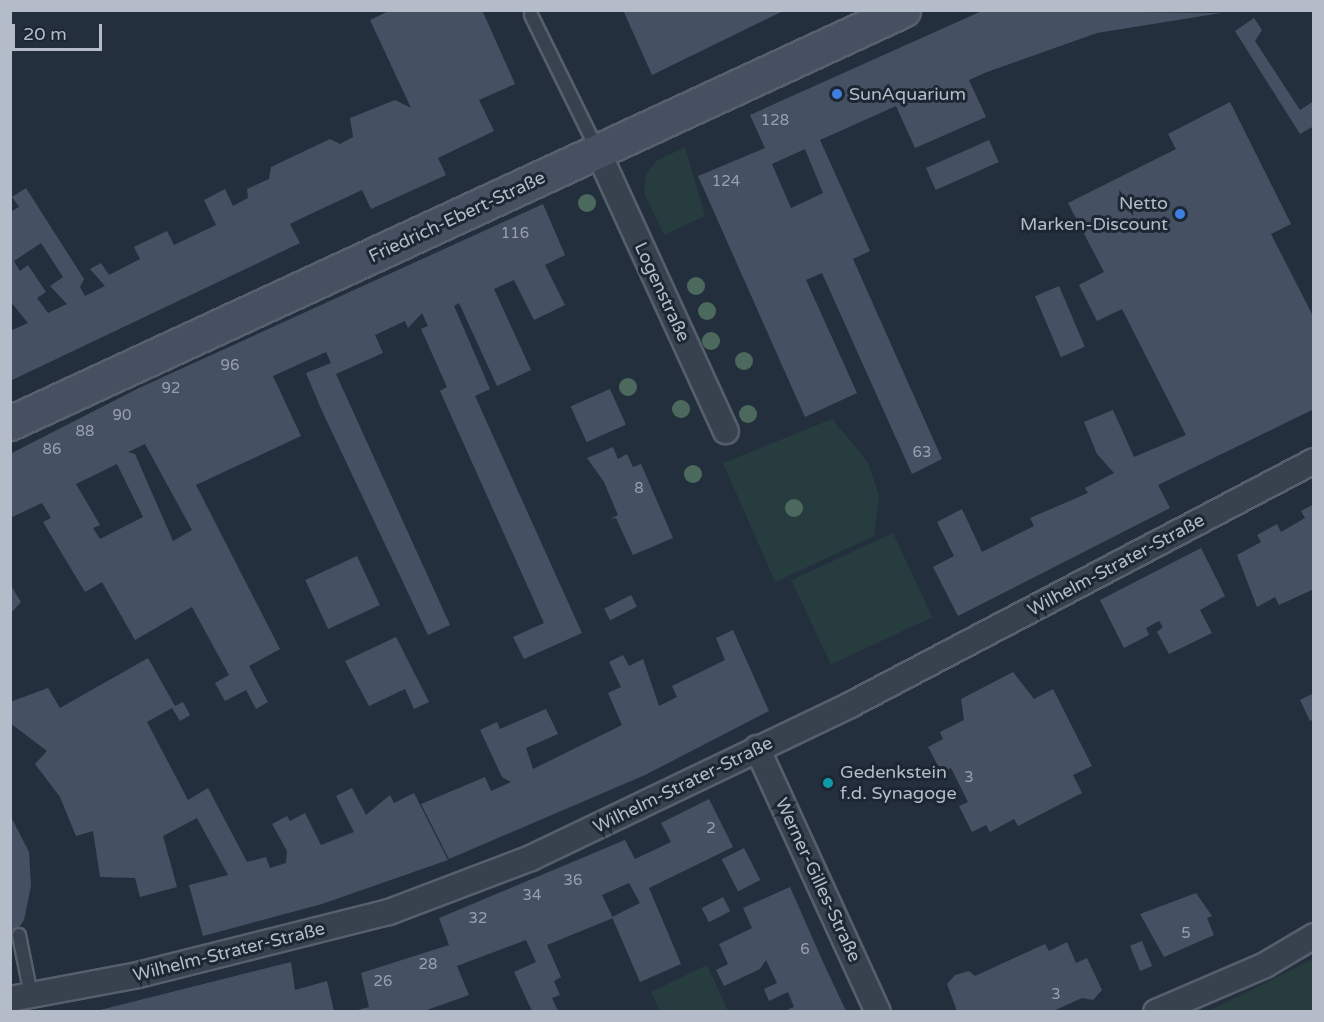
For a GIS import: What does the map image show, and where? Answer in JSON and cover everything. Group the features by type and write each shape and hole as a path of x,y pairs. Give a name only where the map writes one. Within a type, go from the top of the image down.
{"main road":[{"name":"Friedrich-Ebert-Straße","path":"10,423 903,10"}],"street":[{"name":"Logenstraße","path":"598,152 726,431"},
{"name":"Wilhelm-Strater-Straße","path":"21,997 138,975 389,912 531,858 757,748 1314,461"},
{"name":"Werner-Gilles-Straße","path":"757,748 878,1011"},
{"path":"1156,1011 1265,965 1314,936"}],"lane":[{"path":"531,15 598,152"},
{"path":"19,936 21,997"}],"green space":[{"path":"685,147 705,216 664,235 644,193 646,175 656,161"},
{"path":"832,419 868,462 879,496 874,536 775,582 723,463"},
{"path":"893,533 932,617 831,665 791,580"},
{"path":"1313,959 1313,1011 1209,1011"},
{"path":"707,965 728,1011 660,1011 651,992"}],"building":[{"path":"391,10 482,10 515,84 479,100 494,131 438,158 446,175 371,209 362,190 302,218 290,224 300,243 10,381 10,331 28,323 10,301 10,212 19,207 12,197 26,188 84,279 80,287 85,296 105,286 90,269 101,263 109,275 140,259 134,247 167,231 174,245 216,225 204,200 225,189 233,206 248,198 247,189 269,179 271,167 330,139 340,144 353,137 350,118 395,100 411,108 370,20","holes":["41,243 63,277 50,286 67,304 48,313 37,298 46,292 28,265 20,271 14,261"]},
{"path":"623,10 785,10 652,75"},
{"path":"984,10 1221,13 1097,33 987,72 969,80 986,117 915,148 896,106 820,140 870,251 853,259 942,459 912,474 822,273 806,280 857,393 805,417 698,176 765,148 750,115","holes":["805,149 823,193 791,208 772,164"]},
{"path":"1254,18 1262,30 1255,41 1300,110 1314,101 1314,126 1300,134 1235,31"},
{"path":"1230,102 1291,224 1271,234 1314,318 1314,409 1158,485 1170,508 958,616 933,567 954,556 937,522 962,509 982,552 1034,526 1030,518 1088,493 1085,488 1114,473 1097,454 1084,422 1113,410 1134,457 1186,435 1122,309 1097,321 1079,285 1104,272 1068,203 1176,149 1168,134"},
{"path":"989,140 999,162 936,190 926,168"},
{"path":"543,204 565,255 545,265 565,305 534,320 514,280 494,289 531,370 497,386 459,303 454,306 490,389 475,396 582,633 524,659 513,637 544,623 440,391 447,387 421,329 428,326 422,313 408,328 405,321 375,335 383,353 336,374 450,625 428,635 322,411 306,373 331,363 326,352 273,376 301,436 196,485 280,649 249,666 268,702 256,709 246,690 225,701 215,683 229,675 192,607 135,640 102,582 85,592 43,522 51,518 42,503 10,518 10,454 139,388","holes":["145,444 192,530 173,541 135,454 128,452","117,464 143,517 100,539 93,528 100,525 76,484"]},
{"path":"1059,286 1085,347 1061,357 1035,296"},
{"path":"610,389 626,425 587,442 571,406"},
{"path":"613,447 618,459 627,454 633,467 641,464 673,538 633,555 616,518 610,519 618,515 604,482 587,458"},
{"path":"1314,504 1314,589 1279,605 1275,597 1257,607 1237,555 1261,542 1257,535 1277,524 1281,532 1305,518 1301,511"},
{"path":"1201,548 1225,596 1200,610 1212,633 1169,654 1157,632 1163,627 1159,621 1146,628 1149,635 1124,648 1100,600"},
{"path":"357,556 380,605 328,629 305,580"},
{"path":"10,584 21,602 10,614"},
{"path":"631,595 637,607 610,620 604,609"},
{"path":"733,630 769,711 645,775 449,859 421,804 485,777 491,791 511,782 502,777 480,730 497,722 500,729 546,709 558,734 526,748 533,769 622,725 608,693 621,687 609,662 623,655 629,666 643,659 659,706 677,697 672,686 725,660 716,638"},
{"path":"396,637 429,702 414,709 405,689 369,706 345,661"},
{"path":"148,658 175,706 183,702 190,715 180,721 172,708 147,722 188,800 208,788 247,862 266,857 270,868 286,863 287,851 272,824 287,816 290,821 305,813 321,845 354,832 336,796 352,788 366,815 390,795 394,803 414,793 448,860 322,904 203,936 189,885 228,875 197,818 163,836 177,887 140,897 135,878 100,877 93,831 76,836 60,797 35,764 47,751 10,723 10,702 48,688 60,708"},
{"path":"1013,672 1034,699 1053,689 1092,766 1073,775 1082,793 1018,826 1014,819 990,832 986,825 972,832 959,806 968,802 951,768 942,773 928,747 943,739 940,732 964,720 961,699"},
{"path":"1314,693 1314,719 1310,721 1300,700"},
{"path":"709,799 733,847 649,888 681,964 640,982 613,918 547,945 561,977 554,981 560,995 552,998 558,1011 532,1011 514,972 536,962 526,940 457,966 469,995 424,1011 354,1011 369,1007 361,973 449,945 439,918 625,840 635,859 671,842 661,823","holes":["629,883 640,903 612,917 602,895"]},
{"path":"10,815 29,852 31,886 24,920 10,941"},
{"path":"744,848 760,880 738,891 722,859"},
{"path":"790,887 846,1011 784,1011 794,1007 788,992 769,1001 764,989 777,983 766,960 760,969 724,986 716,970 728,964 719,944 752,928 743,908"},
{"path":"1196,893 1212,916 1207,918 1214,935 1164,957 1140,914"},
{"path":"723,897 730,911 709,922 702,908"},
{"path":"1142,941 1152,966 1140,971 1130,946"},
{"path":"1067,942 1076,963 1087,958 1102,990 1093,1000 1082,998 1053,1011 957,1011 947,984 955,975 969,971 975,976 1045,944 1049,951"},
{"path":"291,962 295,990 327,981 334,1011 96,1011"}],"place":[{"name":"SunAquarium","path":"837,94"},
{"name":"Netto Marken-Discount","path":"1180,214"},
{"name":"Gedenkstein f.d. Synagoge","path":"828,783"}]}
